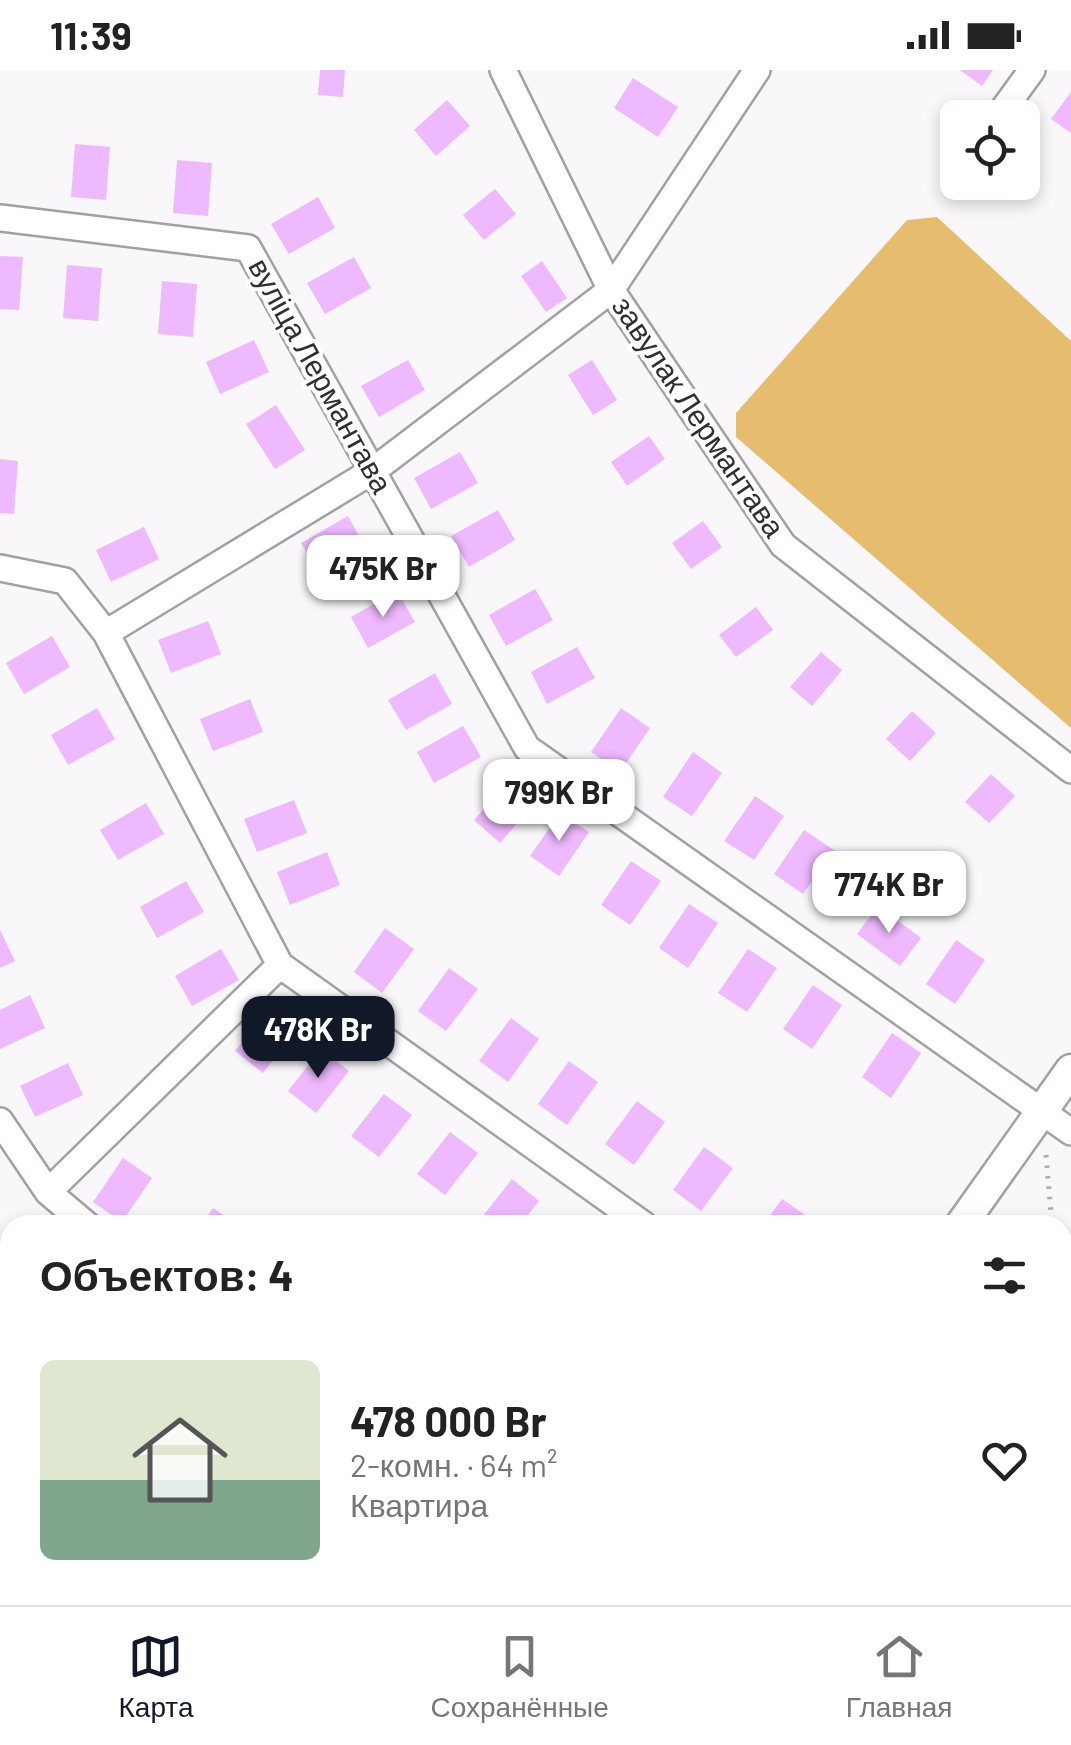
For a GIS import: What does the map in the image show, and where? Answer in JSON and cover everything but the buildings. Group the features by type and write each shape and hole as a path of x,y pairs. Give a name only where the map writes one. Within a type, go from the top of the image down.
{"street":[{"name":"завулак Лермантава","path":"504,70 611,290 783,545 1071,770"},
{"path":"106,633 374,470 611,290 757,70"},
{"path":"1010,100 1032,70"},
{"name":"вуліца Лермантава","path":"0,218 248,248 527,748 1071,1132"},
{"path":"0,568 65,581 106,633 280,965 630,1215"},
{"path":"48,1192 280,965"},
{"path":"967,1215 1071,1070"},
{"path":"0,1121 48,1192 74,1215"}],"path":[{"path":"1042,1112 1051,1215"}],"shaded area":[{"path":"937,217 1071,341 1071,728 736,437 736,413 907,220"}]}
